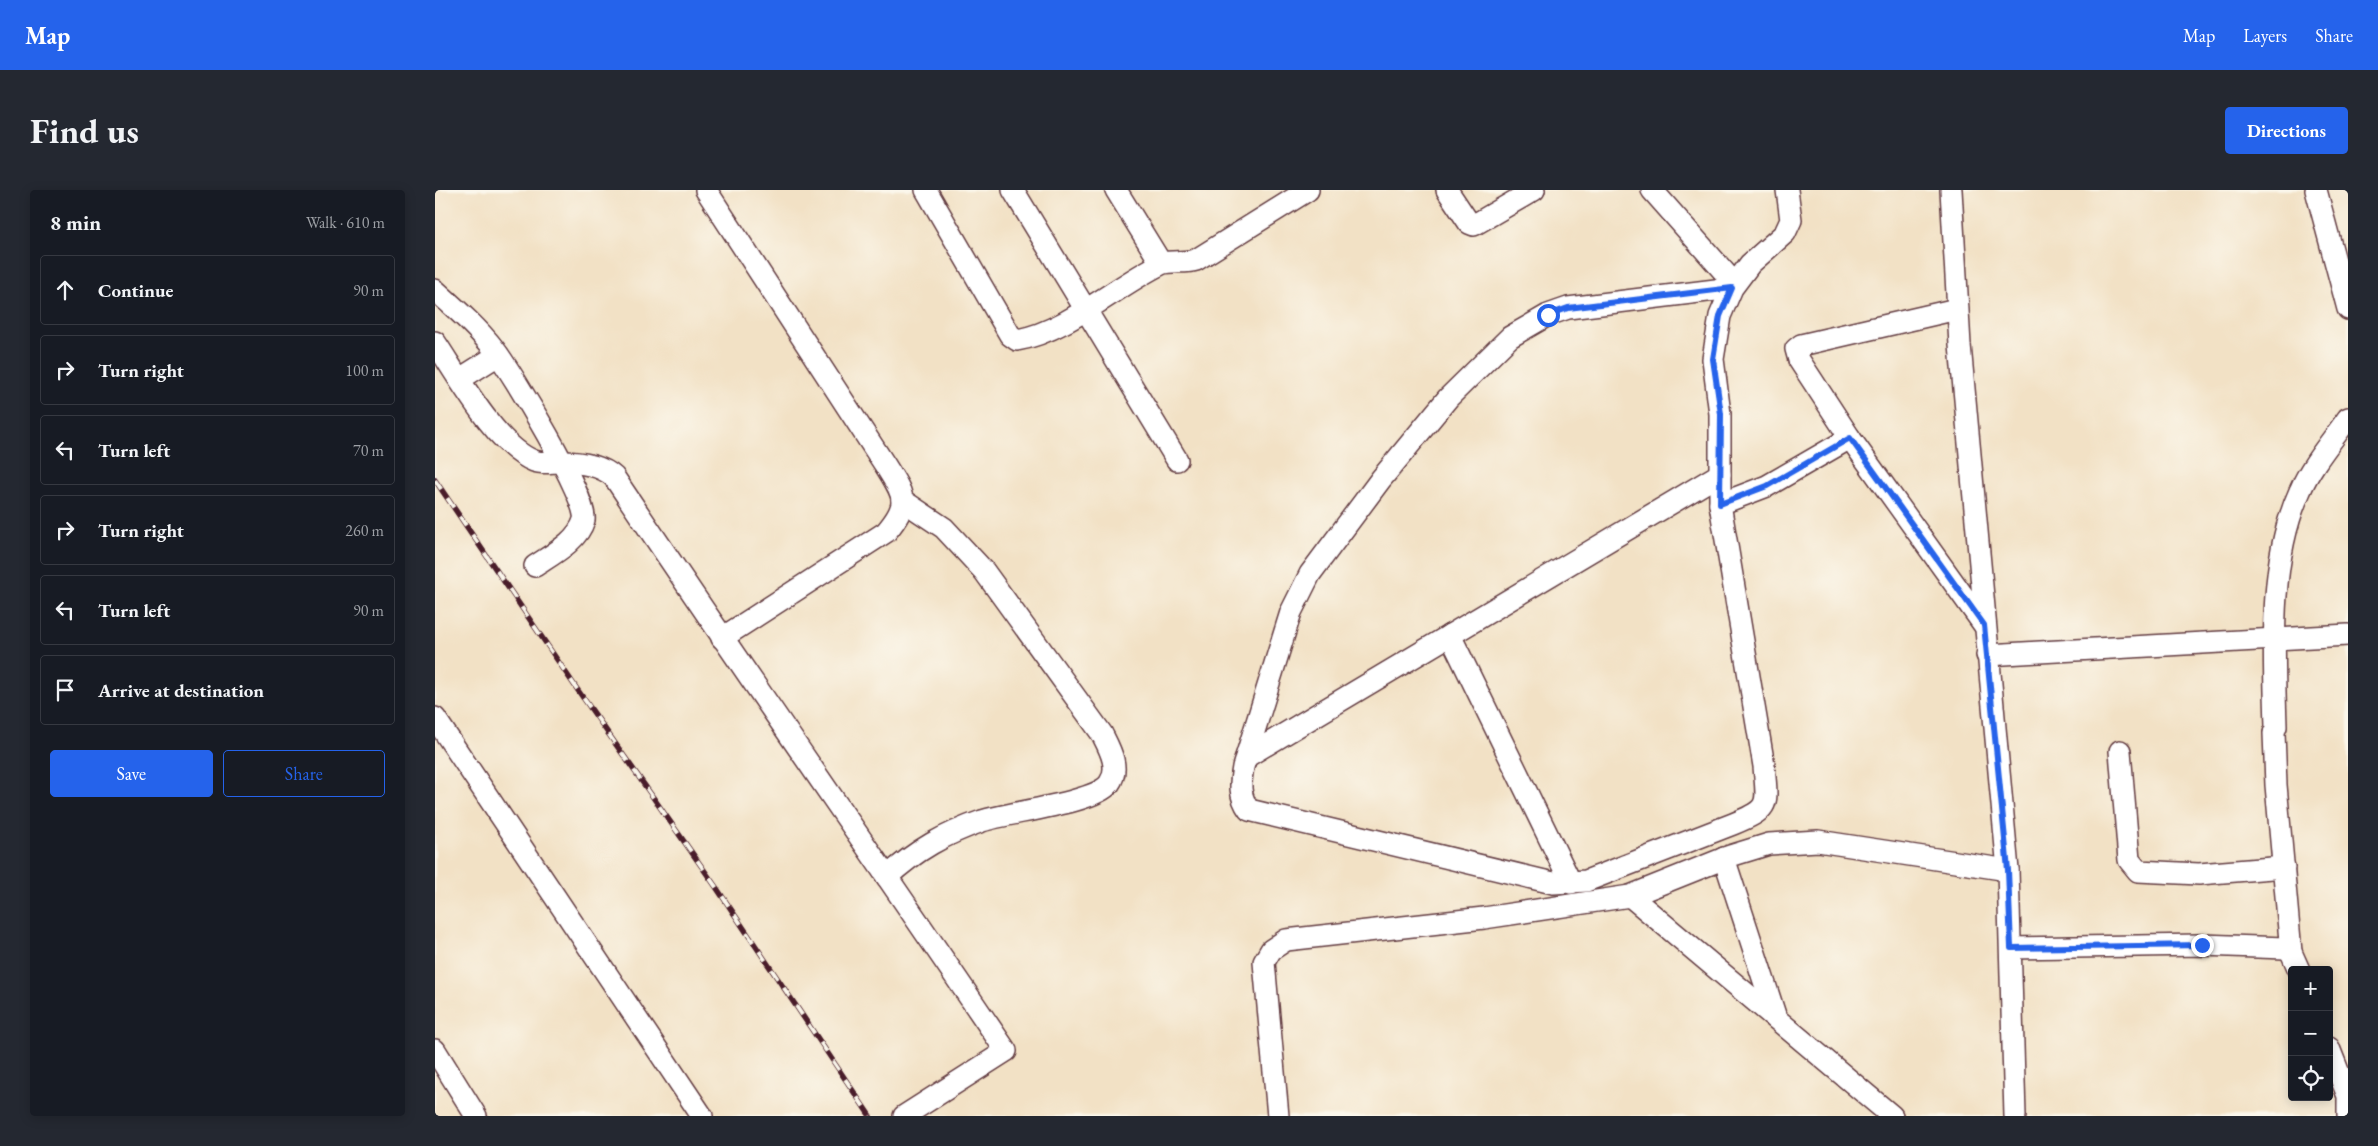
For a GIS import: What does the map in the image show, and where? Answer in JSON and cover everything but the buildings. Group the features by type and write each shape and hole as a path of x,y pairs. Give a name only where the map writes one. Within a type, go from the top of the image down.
{"lane":[{"path":"706,190 885,465 902,500 901,512 886,532 722,638"},
{"path":"926,190 1010,335 1017,340 1051,330 1161,263 1187,263 1196,260 1308,190"},
{"path":"1013,190 1177,460"},
{"path":"1116,190 1161,263"},
{"path":"1447,190 1469,223 1474,225 1534,190"},
{"path":"1652,190 1733,286"},
{"path":"1733,286 1568,308 1548,315 1510,337 1489,355 1448,398 1381,479 1309,574 1291,612 1246,757 1240,784 1243,802 1249,810 1553,883 1571,883 1586,881 1733,824 1754,815 1767,801 1762,756 1720,504 1721,414 1713,359 1720,316 1733,286 1750,264 1785,233 1791,220 1787,190"},
{"path":"1951,190 1957,310 1984,625 2008,870 2015,1116"},
{"path":"2317,190 2348,309"},
{"path":"435,290 468,321 498,355 562,462 583,507 584,520 572,540 535,566"},
{"path":"1957,310 1801,344 1796,349 1799,360 1850,438 1984,625"},
{"path":"435,342 511,448 536,462 562,462 601,469 614,477 722,638 1006,1051 905,1116"},
{"path":"461,379 498,355"},
{"path":"2295,961 2276,785 2274,638 2285,528 2300,489 2348,418"},
{"path":"1720,504 1767,486 1850,438"},
{"path":"1246,757 1720,474"},
{"path":"887,876 911,855 948,835 993,818 1089,798 1109,785 1114,766 1110,750 1102,734 984,571 945,528 902,500"},
{"path":"1450,635 1571,883"},
{"path":"1987,655 2348,635"},
{"path":"435,718 702,1116"},
{"path":"2119,751 2129,860 2138,871 2199,874 2284,867"},
{"path":"1278,1116 1264,962 1271,950 1286,940 1484,918 1630,896 1724,858 1769,844 1818,841 2008,870"},
{"path":"1724,858 1776,1018"},
{"path":"1630,896 1892,1116"},
{"path":"2011,948 2202,945 2285,948 2295,961"},
{"path":"435,1050 476,1116"},
{"path":"2333,1056 2345,1082 2348,1096 2348,1116"}],"railway":[{"path":"435,480 577,689 716,887 870,1116"}],"route":[{"path":"1548,315 1568,308 1732,288 1720,316 1713,359 1721,414 1720,504 1767,486 1807,465 1850,438 1984,625 1993,696 2008,870 2011,948 2202,945"}]}
